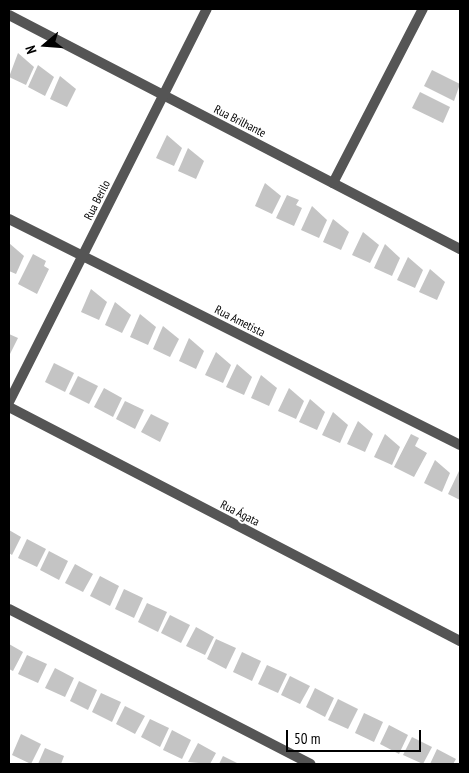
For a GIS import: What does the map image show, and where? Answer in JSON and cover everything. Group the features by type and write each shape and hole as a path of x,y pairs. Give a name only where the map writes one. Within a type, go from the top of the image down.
{"street":[{"name":"Rua Berilo","path":"9,402 207,9"},
{"path":"333,183 423,9"},
{"name":"Rua Brilhante","path":"9,15 460,249"},
{"name":"Rua Ametista","path":"9,219 460,445"},
{"name":"Rua Ágata","path":"9,407 460,641"},
{"path":"9,609 310,764"}],"building":[{"path":"18,53 34,67 26,85 9,77"},
{"path":"38,65 54,77 45,96 28,87"},
{"path":"432,70 460,84 454,101 424,86"},
{"path":"60,76 76,89 67,107 50,99"},
{"path":"420,92 450,107 443,123 412,108"},
{"path":"167,135 182,148 174,166 156,158"},
{"path":"188,148 204,161 196,179 178,171"},
{"path":"265,183 281,196 272,214 255,206"},
{"path":"287,195 299,200 296,205 302,208 294,226 276,218"},
{"path":"312,206 327,220 319,238 301,230"},
{"path":"333,219 349,232 341,250 323,242"},
{"path":"363,232 379,245 370,263 352,255"},
{"path":"9,243 24,256 16,274 9,271"},
{"path":"385,244 400,258 392,276 374,268"},
{"path":"33,254 46,261 44,266 49,269 37,294 18,284"},
{"path":"408,257 423,270 415,288 397,280"},
{"path":"430,269 445,282 437,300 419,292"},
{"path":"91,289 107,302 99,320 81,312"},
{"path":"115,302 131,315 122,333 105,325"},
{"path":"140,314 156,327 148,345 130,337"},
{"path":"163,326 179,339 170,357 153,349"},
{"path":"9,334 18,338 9,356"},
{"path":"189,338 204,351 196,369 179,361"},
{"path":"216,352 231,365 223,383 205,375"},
{"path":"54,363 74,373 65,392 45,382"},
{"path":"237,364 252,377 244,395 226,387"},
{"path":"261,375 277,388 269,406 251,398"},
{"path":"78,376 98,386 89,404 69,394"},
{"path":"104,388 122,398 113,417 94,407"},
{"path":"289,388 304,401 296,419 278,411"},
{"path":"310,399 325,412 317,430 299,422"},
{"path":"125,401 144,410 135,429 116,419"},
{"path":"333,412 348,425 340,443 322,435"},
{"path":"151,414 169,423 160,442 141,432"},
{"path":"358,421 373,434 365,452 347,444"},
{"path":"385,434 400,447 392,465 374,457"},
{"path":"411,434 419,438 415,446 427,453 414,477 394,467"},
{"path":"435,460 450,473 442,492 424,483"},
{"path":"460,472 460,500 448,494"},
{"path":"9,530 21,537 12,555 9,553"},
{"path":"27,539 46,549 37,567 18,558"},
{"path":"49,551 68,561 59,580 40,570"},
{"path":"75,564 93,574 83,592 65,583"},
{"path":"100,576 119,586 110,606 90,596"},
{"path":"124,589 143,598 134,618 115,609"},
{"path":"147,603 167,612 158,632 138,622"},
{"path":"170,615 190,625 181,643 161,633"},
{"path":"196,627 214,637 205,655 186,646"},
{"path":"216,639 236,648 226,669 207,659"},
{"path":"9,644 23,652 13,671 9,669"},
{"path":"242,652 261,661 252,681 233,672"},
{"path":"27,655 47,664 38,683 18,674"},
{"path":"267,665 287,674 278,693 258,684"},
{"path":"55,668 74,678 65,697 45,688"},
{"path":"290,676 310,686 300,704 281,695"},
{"path":"79,681 97,690 88,710 70,701"},
{"path":"315,688 334,698 325,717 306,707"},
{"path":"101,693 121,702 112,722 92,712"},
{"path":"338,699 358,709 348,729 328,720"},
{"path":"125,706 145,716 135,734 116,724"},
{"path":"364,713 383,722 374,742 355,733"},
{"path":"150,719 169,728 160,747 141,737"},
{"path":"389,725 408,735 399,754 380,744"},
{"path":"172,730 191,740 182,759 163,750"},
{"path":"21,734 41,744 31,764 12,755"},
{"path":"412,737 432,747 423,764 403,755"},
{"path":"198,743 216,753 210,764 188,762"},
{"path":"45,748 64,756 61,764 38,764"},
{"path":"437,749 456,759 453,764 430,764"},
{"path":"223,756 239,764 219,764"}]}
